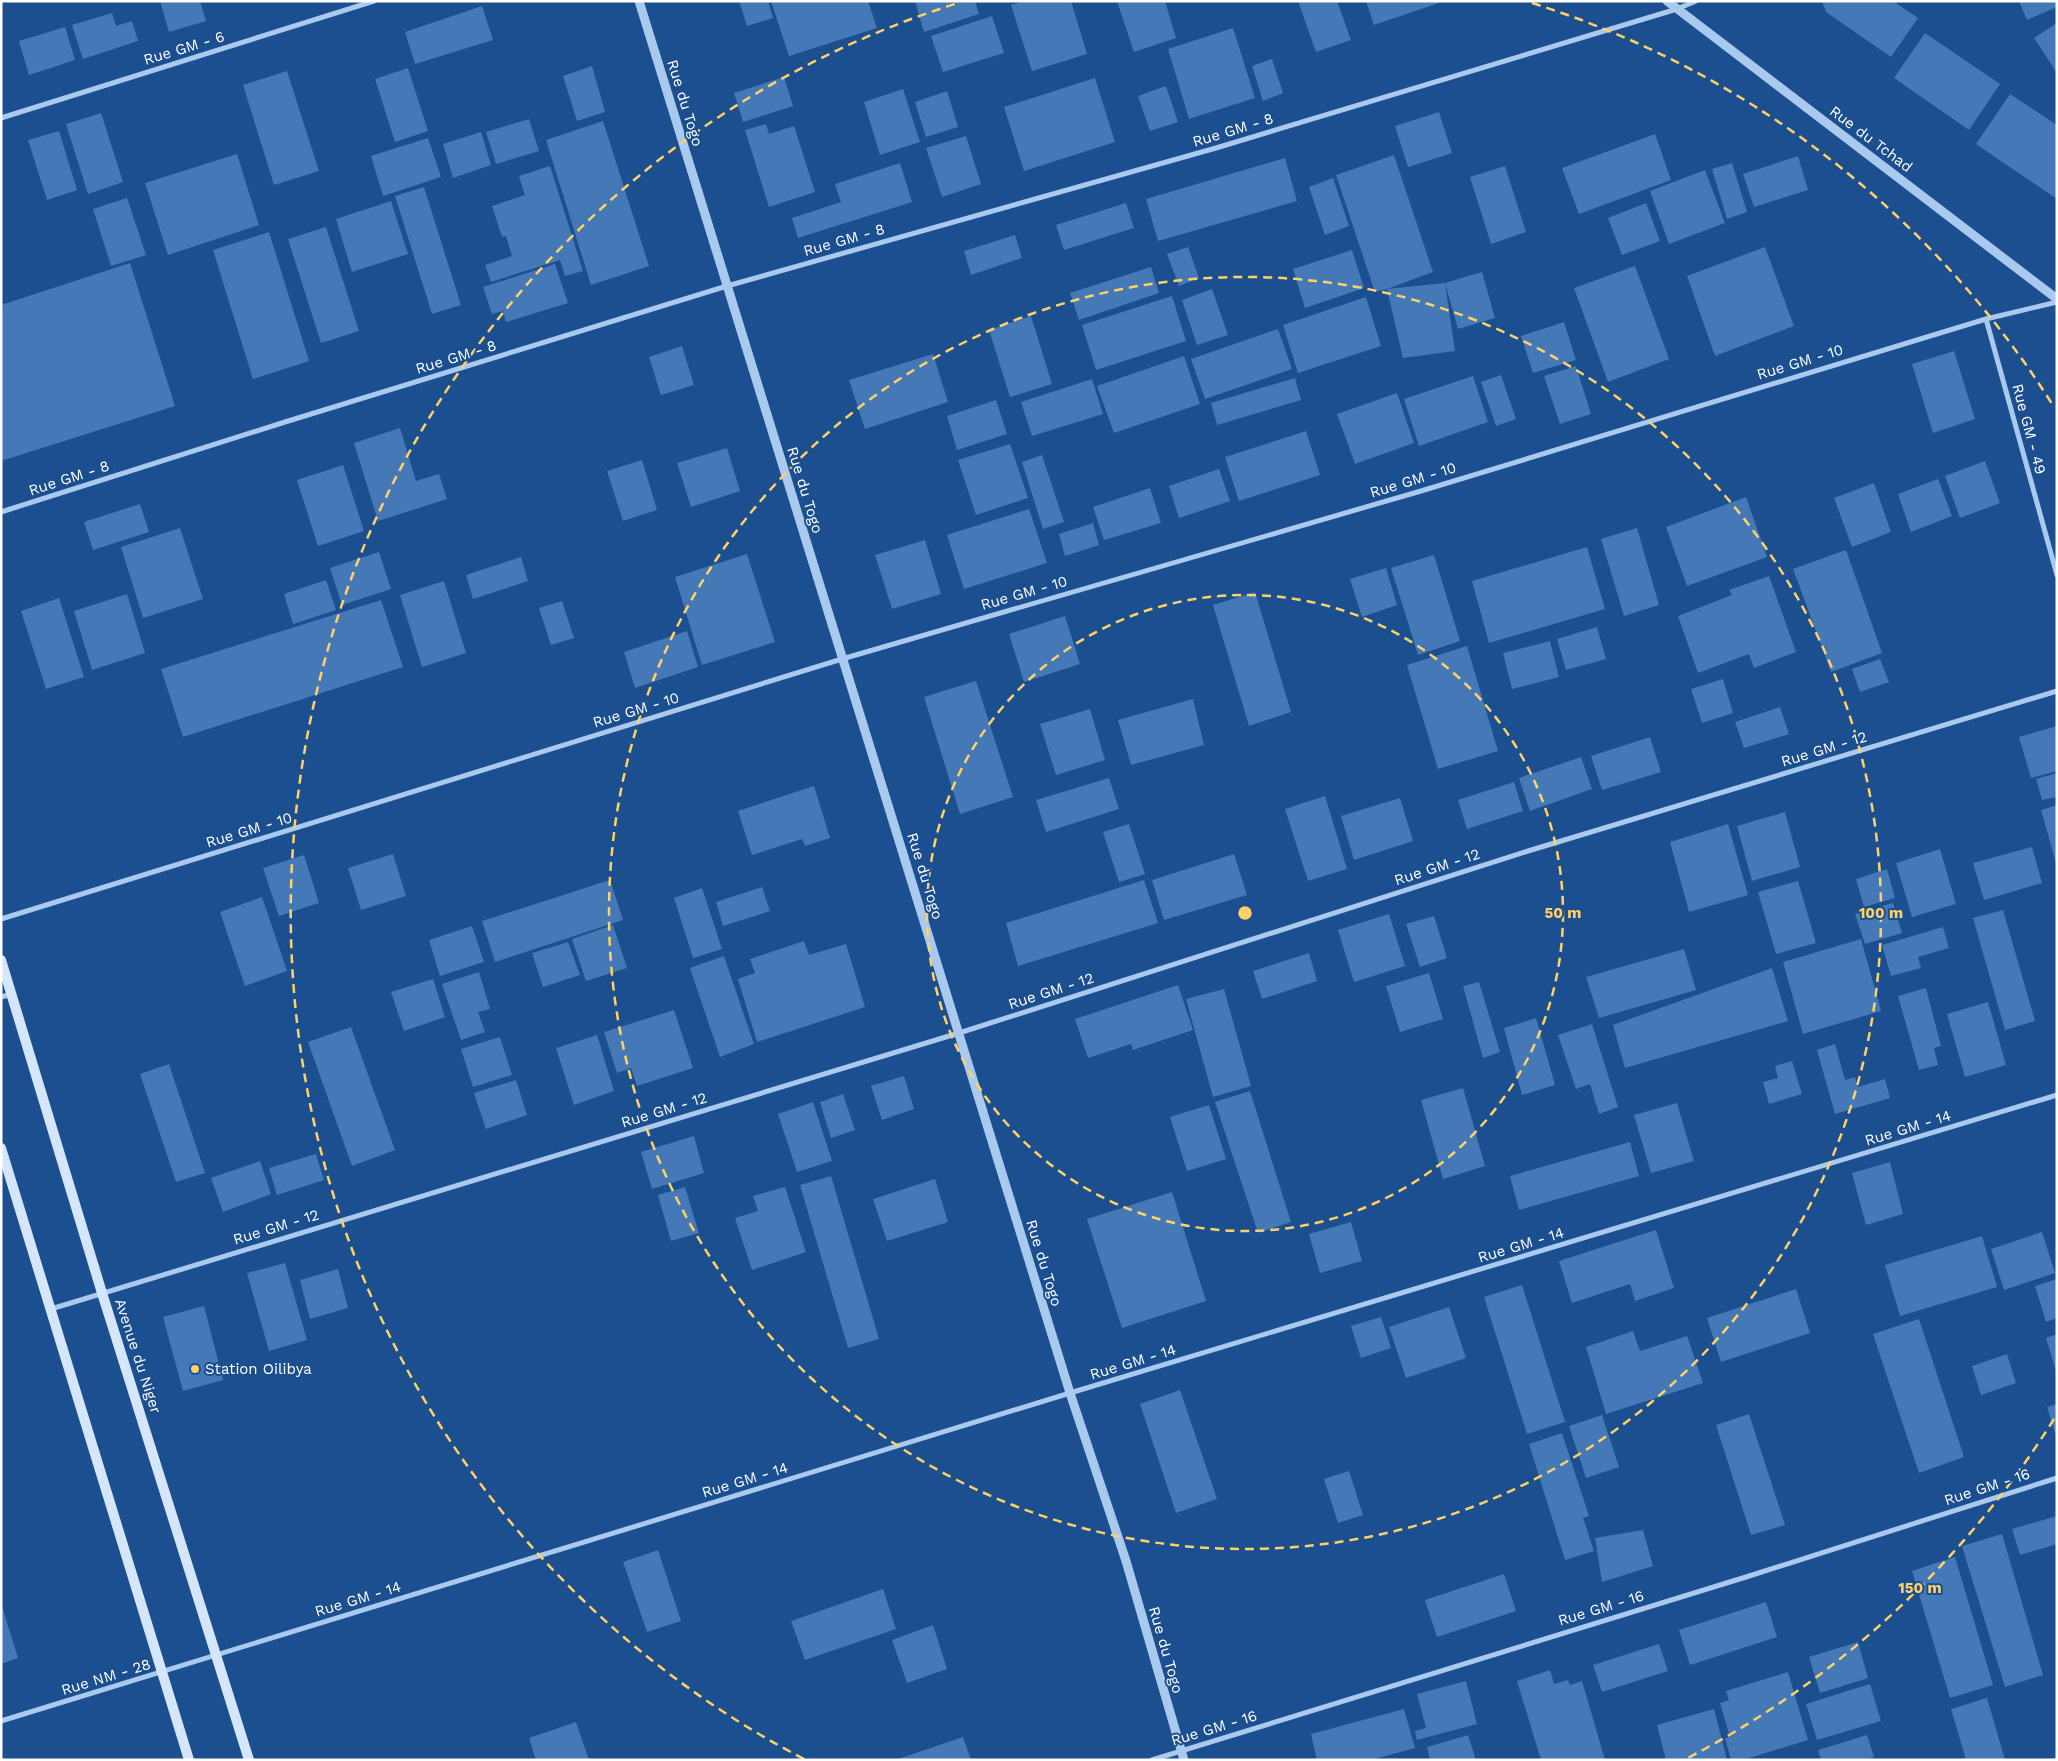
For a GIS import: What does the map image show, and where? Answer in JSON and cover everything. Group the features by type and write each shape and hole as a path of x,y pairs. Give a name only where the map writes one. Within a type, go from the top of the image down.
{"main road":[{"name":"Avenue du Niger","path":"1,960 102,1293 250,1760"},
{"path":"1,1148 190,1760"}],"street":[{"name":"Rue GM - 6","path":"1,118 374,1"},
{"name":"Rue du Togo","path":"639,1 1070,1394 1126,1561 1182,1755"},
{"name":"Rue du Tchad","path":"1667,1 2057,300"},
{"name":"Rue GM - 8","path":"1,512 285,422 727,286 1216,148 1677,9 1696,1"},
{"name":"Rue GM - 10","path":"1,920 842,659 1420,491 1986,319 2057,300"},
{"name":"Rue GM - 49","path":"1986,319 2057,575"},
{"name":"Rue GM - 12","path":"51,1309 959,1033 1528,851 2057,691"},
{"path":"1,997 12,994"},
{"name":"Rue GM - 14","path":"217,1655 2057,1095"},
{"name":"Rue GM - 16","path":"1152,1760 1182,1755 2057,1478"},
{"name":"Rue NM - 28","path":"1,1721 217,1655"}],"building":[{"path":"160,1 200,1 206,21 169,32"},
{"path":"739,1 768,1 773,18 747,26"},
{"path":"771,1 868,1 877,28 789,56"},
{"path":"915,1 975,1 979,14 924,32"},
{"path":"1024,1 1071,1 1087,54 1032,71 1011,5"},
{"path":"1117,1 1165,1 1176,38 1134,52"},
{"path":"1298,1 1337,1 1351,40 1316,52"},
{"path":"1366,1 1442,1 1442,2 1374,25"},
{"path":"1822,1 1893,1 1918,18 1891,57 1826,12"},
{"path":"2019,1 2057,1 2057,7 2027,20"},
{"path":"482,6 493,40 415,64 405,32"},
{"path":"112,13 116,26 132,21 138,41 83,59 72,25"},
{"path":"992,16 1004,53 943,72 931,36"},
{"path":"2057,23 2057,73 2034,38"},
{"path":"65,27 75,60 29,75 19,41"},
{"path":"1233,28 1255,98 1189,119 1168,49"},
{"path":"1925,33 2000,84 1969,130 1894,78"},
{"path":"1272,59 1283,93 1263,101 1252,66"},
{"path":"592,66 605,112 577,121 563,76"},
{"path":"408,68 428,131 395,142 375,79"},
{"path":"287,71 319,171 274,185 243,85"},
{"path":"784,77 793,106 743,122 734,93"},
{"path":"1095,78 1115,142 1024,171 1004,107"},
{"path":"1166,86 1178,122 1150,131 1138,96"},
{"path":"903,89 920,142 880,155 864,102"},
{"path":"947,91 958,127 926,137 915,102"},
{"path":"2010,94 2057,125 2057,199 1976,144"},
{"path":"1439,112 1452,153 1408,167 1395,126"},
{"path":"101,113 123,182 88,194 66,124"},
{"path":"529,119 539,151 496,164 486,132"},
{"path":"603,121 649,266 591,285 546,140"},
{"path":"766,124 769,134 794,126 815,192 769,207 745,130"},
{"path":"59,131 77,190 47,200 28,140"},
{"path":"481,132 491,165 453,178 443,144"},
{"path":"1655,134 1671,180 1579,214 1562,168"},
{"path":"966,136 981,184 942,197 926,148"},
{"path":"428,138 441,177 383,196 371,156"},
{"path":"237,154 259,225 168,255 145,183"},
{"path":"1394,155 1433,272 1375,292 1336,175"},
{"path":"1798,156 1808,190 1754,207 1743,174"},
{"path":"1285,158 1297,201 1158,241 1146,199"},
{"path":"900,163 912,202 798,238 792,218 841,202 835,184"},
{"path":"1732,163 1747,212 1727,219 1712,169"},
{"path":"550,166 583,271 565,276 560,260 491,282 485,265 512,256 506,236 502,237 492,206 525,195 519,176"},
{"path":"1505,166 1526,232 1491,244 1470,177"},
{"path":"1705,170 1725,223 1669,244 1650,191"},
{"path":"1333,178 1349,226 1325,235 1309,187"},
{"path":"424,187 461,305 432,314 395,196"},
{"path":"127,198 146,255 111,266 93,209"},
{"path":"391,201 408,254 352,272 336,219"},
{"path":"1126,203 1134,228 1064,250 1056,225"},
{"path":"1646,203 1660,241 1622,255 1608,218"},
{"path":"326,227 359,331 321,343 288,239"},
{"path":"269,232 309,361 253,379 213,250"},
{"path":"1015,235 1022,258 971,275 964,251"},
{"path":"1188,247 1199,278 1179,286 1167,254"},
{"path":"1765,247 1794,326 1715,356 1687,276"},
{"path":"1352,250 1364,288 1305,308 1293,269"},
{"path":"130,263 175,406 1,461 1,305"},
{"path":"555,264 568,303 506,322 503,311 492,314 483,287"},
{"path":"1635,266 1669,359 1608,382 1574,288"},
{"path":"1151,267 1159,293 1079,320 1070,293"},
{"path":"1482,272 1495,318 1458,329 1445,283"},
{"path":"1445,283 1455,351 1403,358 1387,289"},
{"path":"1212,289 1228,335 1197,345 1182,300"},
{"path":"1172,296 1186,341 1096,370 1082,325"},
{"path":"1366,297 1381,346 1298,373 1283,325"},
{"path":"1031,316 1052,384 1010,397 989,330"},
{"path":"1564,322 1576,360 1533,373 1521,336"},
{"path":"1278,329 1292,369 1205,399 1191,359"},
{"path":"682,346 694,385 661,395 649,357"},
{"path":"1954,351 1975,419 1933,433 1912,364"},
{"path":"933,354 948,402 865,429 849,380"},
{"path":"1184,356 1200,404 1114,433 1097,386"},
{"path":"1576,366 1591,414 1560,424 1544,376"},
{"path":"1501,375 1516,419 1496,426 1481,382"},
{"path":"1473,376 1488,422 1419,446 1404,399"},
{"path":"1295,378 1301,400 1217,425 1211,403"},
{"path":"1092,379 1103,414 1032,436 1021,402"},
{"path":"1397,393 1414,443 1355,464 1337,414"},
{"path":"996,400 1007,434 957,450 947,416"},
{"path":"400,428 416,481 439,474 447,499 378,521 354,443"},
{"path":"1306,431 1320,475 1239,501 1225,457"},
{"path":"1010,444 1028,498 976,515 958,460"},
{"path":"727,448 740,491 691,507 677,463"},
{"path":"1042,455 1064,522 1043,529 1022,462"},
{"path":"642,460 657,510 623,521 607,471"},
{"path":"1985,461 2000,503 1960,518 1945,476"},
{"path":"343,465 364,531 318,546 297,480"},
{"path":"1219,469 1230,501 1179,518 1169,486"},
{"path":"1938,479 1952,516 1911,532 1898,494"},
{"path":"1874,483 1891,532 1852,547 1834,498"},
{"path":"1150,488 1161,523 1104,540 1093,507"},
{"path":"1746,497 1767,557 1687,586 1666,527"},
{"path":"140,504 149,532 93,550 84,522"},
{"path":"1029,509 1047,563 964,589 947,535"},
{"path":"1093,523 1099,545 1065,556 1059,534"},
{"path":"180,528 203,599 143,618 121,547"},
{"path":"1637,528 1659,605 1624,616 1601,539"},
{"path":"925,540 941,594 892,609 875,555"},
{"path":"1587,547 1605,609 1489,643 1472,581"},
{"path":"1846,550 1882,653 1831,672 1793,569"},
{"path":"379,552 391,589 342,605 330,568"},
{"path":"747,554 775,642 702,665 675,577"},
{"path":"1434,555 1460,641 1418,655 1391,568"},
{"path":"521,557 528,581 473,599 466,575"},
{"path":"1386,568 1397,605 1362,617 1350,579"},
{"path":"1769,576 1796,652 1754,668 1749,654 1698,673 1678,616 1732,595 1729,590"},
{"path":"326,580 336,610 293,624 284,594"},
{"path":"444,581 466,653 422,667 400,595"},
{"path":"1255,592 1291,712 1249,726 1213,605"},
{"path":"127,594 145,653 92,670 74,611"},
{"path":"59,598 84,677 46,689 21,611"},
{"path":"381,600 403,667 183,737 161,669"},
{"path":"562,601 574,638 551,645 539,608"},
{"path":"1065,616 1080,664 1024,682 1009,634"},
{"path":"1597,627 1606,659 1566,670 1557,639"},
{"path":"687,631 698,667 635,688 624,652"},
{"path":"1550,641 1559,677 1512,689 1503,653"},
{"path":"1467,646 1498,751 1438,769 1407,665"},
{"path":"1880,659 1889,682 1860,692 1852,669"},
{"path":"1723,679 1733,713 1702,723 1691,689"},
{"path":"976,681 1013,797 960,814 924,697"},
{"path":"1193,699 1204,745 1131,765 1118,720"},
{"path":"1780,707 1789,734 1744,748 1735,722"},
{"path":"1090,709 1105,760 1056,775 1040,724"},
{"path":"2057,726 2057,771 2031,778 2019,737"},
{"path":"1650,737 1661,772 1602,790 1591,756"},
{"path":"1581,757 1592,789 1530,811 1519,778"},
{"path":"2057,773 2057,797 2042,800 2036,779"},
{"path":"1109,778 1119,809 1046,832 1036,800"},
{"path":"1514,782 1523,811 1467,829 1458,800"},
{"path":"814,786 830,838 805,846 802,839 752,855 738,811"},
{"path":"1325,796 1347,869 1308,881 1285,809"},
{"path":"1400,798 1413,841 1354,860 1341,816"},
{"path":"2057,805 2057,863 2056,863 2041,810"},
{"path":"1785,812 1800,867 1752,881 1737,826"},
{"path":"1129,824 1145,874 1119,882 1103,832"},
{"path":"1728,824 1748,895 1689,912 1670,842"},
{"path":"2032,847 2042,883 1984,900 1973,863"},
{"path":"1940,849 1956,904 1912,917 1896,863"},
{"path":"393,854 406,896 361,910 348,868"},
{"path":"1234,854 1247,895 1164,920 1152,880"},
{"path":"304,855 319,903 279,916 263,868"},
{"path":"1887,869 1895,898 1864,907 1856,879"},
{"path":"610,880 623,920 495,962 482,921"},
{"path":"1144,880 1158,923 1018,966 1006,923"},
{"path":"1798,881 1816,943 1776,954 1758,892"},
{"path":"762,887 770,911 723,926 716,902"},
{"path":"702,888 722,949 693,958 674,898"},
{"path":"262,897 287,971 245,986 220,912"},
{"path":"1893,903 1902,933 1865,944 1855,914"},
{"path":"2003,910 2035,1021 2005,1030 1973,918"},
{"path":"1389,914 1405,966 1354,982 1338,930"},
{"path":"1434,916 1447,958 1420,967 1406,924"},
{"path":"613,925 627,968 586,981 572,939"},
{"path":"472,926 484,962 440,976 429,940"},
{"path":"1943,927 1949,948 1918,957 1921,968 1891,976 1882,945"},
{"path":"1861,939 1881,1011 1803,1034 1783,962"},
{"path":"804,941 809,955 846,944 865,1007 757,1042 738,979 755,973 750,959"},
{"path":"568,942 580,975 543,987 532,953"},
{"path":"1684,949 1696,990 1599,1018 1586,977"},
{"path":"1309,953 1317,981 1262,999 1253,971"},
{"path":"724,956 754,1044 720,1057 690,968"},
{"path":"1772,968 1788,1021 1625,1068 1613,1025"},
{"path":"479,972 490,1009 478,1012 485,1032 461,1040 442,984"},
{"path":"1429,973 1443,1019 1400,1032 1386,986"},
{"path":"433,979 445,1017 404,1031 391,992"},
{"path":"1479,982 1500,1052 1483,1058 1463,986"},
{"path":"1178,985 1193,1030 1133,1050 1131,1044 1088,1058 1075,1019"},
{"path":"1926,988 1941,1046 1934,1048 1938,1065 1919,1070 1898,996"},
{"path":"1224,989 1251,1086 1213,1097 1186,999"},
{"path":"1988,1002 2006,1065 1965,1077 1947,1014"},
{"path":"674,1010 693,1068 637,1086 631,1068 617,1073 604,1032"},
{"path":"1536,1018 1555,1085 1522,1095 1504,1028"},
{"path":"1592,1024 1618,1107 1599,1114 1590,1084 1576,1089 1558,1035"},
{"path":"351,1027 395,1150 352,1166 308,1042"},
{"path":"597,1035 614,1091 574,1105 556,1048"},
{"path":"500,1037 512,1075 473,1087 461,1049"},
{"path":"1835,1044 1845,1080 1855,1077 1858,1087 1885,1079 1890,1098 1835,1114 1817,1050"},
{"path":"1792,1061 1802,1094 1769,1104 1763,1082 1778,1078 1775,1066"},
{"path":"169,1064 205,1173 176,1182 140,1074"},
{"path":"904,1076 914,1109 882,1120 871,1086"},
{"path":"516,1080 527,1115 486,1129 474,1093"},
{"path":"1463,1088 1485,1166 1443,1179 1421,1100"},
{"path":"1250,1091 1291,1222 1258,1233 1215,1102"},
{"path":"843,1094 855,1130 831,1138 820,1102"},
{"path":"813,1102 832,1161 797,1172 778,1114"},
{"path":"1677,1103 1694,1161 1651,1173 1634,1115"},
{"path":"1209,1105 1226,1159 1187,1171 1170,1117"},
{"path":"694,1136 704,1173 652,1189 641,1152"},
{"path":"1630,1142 1639,1176 1519,1210 1510,1176"},
{"path":"316,1154 324,1180 277,1195 269,1168"},
{"path":"260,1161 271,1194 223,1212 211,1178"},
{"path":"1890,1162 1903,1214 1866,1225 1852,1173"},
{"path":"831,1176 879,1339 848,1348 800,1185"},
{"path":"935,1179 948,1222 887,1241 873,1199"},
{"path":"685,1187 699,1233 671,1241 658,1195"},
{"path":"785,1187 806,1252 752,1270 735,1218 758,1211 753,1196"},
{"path":"1172,1192 1206,1301 1122,1328 1087,1219"},
{"path":"1351,1222 1362,1261 1320,1273 1309,1234"},
{"path":"1656,1230 1674,1288 1635,1301 1630,1284 1572,1303 1559,1261"},
{"path":"2042,1232 2055,1273 2004,1290 1991,1249"},
{"path":"1982,1236 1997,1287 1900,1316 1885,1265"},
{"path":"285,1263 307,1340 269,1351 247,1273"},
{"path":"338,1269 348,1308 310,1319 300,1280"},
{"path":"2057,1279 2057,1318 2046,1322 2035,1286"},
{"path":"1522,1285 1565,1422 1527,1434 1484,1297"},
{"path":"1796,1289 1810,1333 1721,1362 1707,1318"},
{"path":"204,1306 223,1380 183,1391 163,1317"},
{"path":"1449,1307 1466,1358 1406,1378 1389,1327"},
{"path":"1381,1317 1391,1348 1361,1358 1351,1326"},
{"path":"1919,1319 1964,1457 1919,1473 1873,1334"},
{"path":"1633,1331 1640,1351 1687,1336 1703,1383 1606,1414 1586,1347"},
{"path":"2057,1334 2057,1371 2056,1371 2046,1338"},
{"path":"2007,1354 2016,1383 1981,1395 1972,1366"},
{"path":"1180,1390 1217,1499 1176,1513 1140,1404"},
{"path":"2057,1404 2057,1436 2056,1436 2047,1407"},
{"path":"1749,1414 1785,1525 1751,1535 1716,1425"},
{"path":"1602,1415 1619,1467 1586,1478 1569,1426"},
{"path":"1562,1433 1589,1516 1583,1518 1594,1551 1565,1560 1529,1444"},
{"path":"1349,1471 1363,1515 1338,1523 1324,1479"},
{"path":"2057,1516 2057,1544 2020,1555 2012,1529"},
{"path":"1643,1530 1653,1566 1602,1582 1595,1538"},
{"path":"2002,1534 2043,1675 2005,1687 1962,1546"},
{"path":"658,1550 681,1621 647,1632 623,1562"},
{"path":"1955,1557 1993,1685 1950,1698 1912,1571"},
{"path":"1504,1574 1516,1611 1437,1637 1425,1600"},
{"path":"883,1589 896,1629 805,1660 791,1621"},
{"path":"1766,1602 1777,1637 1690,1665 1679,1630"},
{"path":"1,1603 18,1658 1,1664"},
{"path":"933,1625 947,1669 907,1683 892,1640"},
{"path":"1858,1642 1868,1678 1820,1693 1809,1657"},
{"path":"1659,1644 1668,1671 1602,1692 1593,1665"},
{"path":"1550,1670 1554,1684 1568,1680 1570,1685 1582,1681 1605,1760 1541,1760 1517,1681"},
{"path":"1788,1672 1808,1740 1743,1760 1731,1760 1725,1738 1730,1737 1720,1703 1729,1700 1726,1691"},
{"path":"1466,1681 1477,1724 1417,1740 1415,1731 1426,1728 1417,1694"},
{"path":"1870,1684 1881,1721 1817,1740 1806,1704"},
{"path":"1987,1698 2005,1760 1966,1760 1951,1709"},
{"path":"1404,1709 1415,1748 1371,1760 1317,1760 1311,1734"},
{"path":"1714,1709 1727,1760 1666,1760 1657,1725"},
{"path":"576,1722 589,1760 536,1760 529,1738"},
{"path":"1468,1735 1476,1760 1430,1760 1427,1747"},
{"path":"1867,1735 1874,1757 1866,1760 1821,1760 1818,1750"},
{"path":"963,1737 971,1760 898,1760 898,1759"}],"place":[{"name":"Station Oilibya","path":"195,1369"}]}
